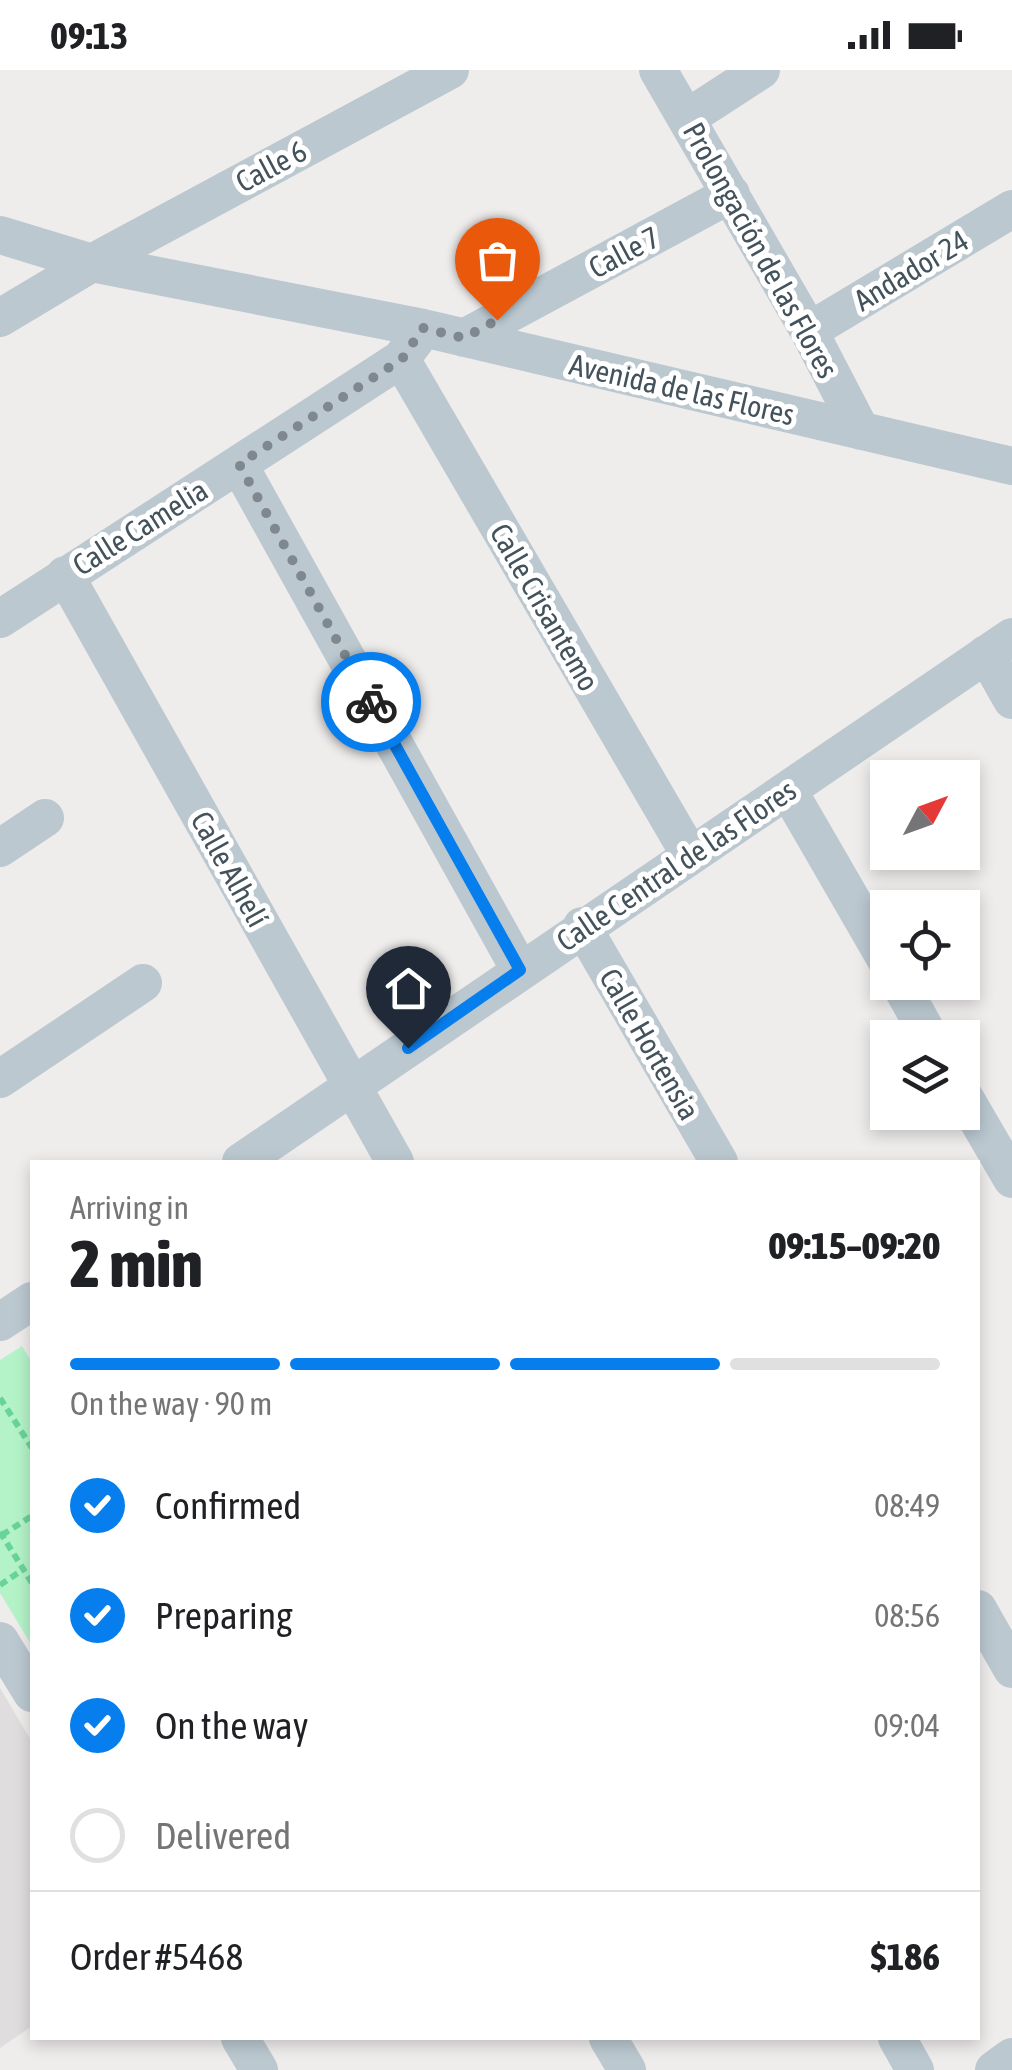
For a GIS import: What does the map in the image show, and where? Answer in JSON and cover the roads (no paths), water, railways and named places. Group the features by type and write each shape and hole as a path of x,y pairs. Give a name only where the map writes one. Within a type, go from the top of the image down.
{"street":[{"name":"Calle 6","path":"0,318 92,263 450,70"},
{"name":"Prolongación de las Flores","path":"658,70 809,331 861,430"},
{"path":"687,118 761,70"},
{"name":"Calle 7","path":"464,338 731,194"},
{"name":"Andador 24","path":"809,331 1012,209"},
{"name":"Avenida de las Flores","path":"0,234 92,263 412,344 464,338 1012,466"},
{"name":"Calle Camelia","path":"0,619 239,464 412,344"},
{"name":"Calle Crisantemo","path":"412,344 690,856"},
{"path":"239,464 520,970"},
{"name":"Calle Alhelí","path":"65,575 394,1160"},
{"path":"999,645 1012,700"},
{"name":"Calle Central de las Flores","path":"244,1160 999,645"},
{"path":"788,790 870,932"},
{"path":"0,848 45,818"},
{"name":"Calle Hortensia","path":"582,926 718,1160"},
{"path":"0,1080 143,984"},
{"path":"980,1125 1012,1180"},
{"path":"0,1322 30,1302"},
{"path":"980,1612 1012,1668"},
{"path":"0,1641 30,1690"},
{"path":"241,2040 259,2070"},
{"path":"609,2040 628,2070"},
{"path":"897,2040 916,2070"},
{"path":"994,2070 1012,2057"}]}
